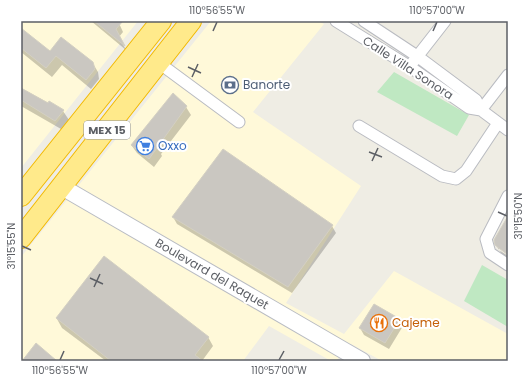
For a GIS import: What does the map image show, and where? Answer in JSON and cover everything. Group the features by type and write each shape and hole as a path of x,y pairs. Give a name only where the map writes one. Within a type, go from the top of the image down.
{"highway":[{"name":"MEX 15","path":"21,196 161,21"},
{"name":"MEX 15","path":"21,238 191,21"}],"street":[{"name":"Calle Villa Sonora","path":"336,21 410,67 469,108 482,110"},
{"name":"Calle Villa Sonora","path":"364,21 418,56 476,100 482,110 508,130"},
{"path":"410,67 445,21"},
{"path":"159,63 239,122"},
{"path":"482,110 508,75"},
{"path":"359,126 442,176 456,179 466,171 498,123"},
{"name":"Boulevard del Raquet","path":"62,187 362,361"},
{"path":"508,196 486,239 490,253 508,266"}],"shaded area":[{"path":"21,21 138,21 21,168"},
{"path":"211,21 319,21 324,24 253,112 361,186 286,303 344,334 394,271 508,334 508,361 382,361 351,344 336,361 331,361 269,326 243,361 21,361 21,257"}],"green space":[{"path":"394,72 469,115 457,136 377,92"},
{"path":"482,265 508,280 508,327 464,301"}],"building":[{"path":"94,21 123,21 116,29 125,46"},
{"path":"21,28 50,51 61,37 93,62 95,69 86,80 56,56 46,68 21,48"},
{"path":"21,88 64,110 55,121 21,100"},
{"path":"173,93 187,106 149,159 131,145"},
{"path":"223,149 333,225 288,287 172,217"},
{"path":"508,216 508,255 495,245 494,240"},
{"path":"104,256 209,337 195,355 203,361 111,361 56,318"},
{"name":"Cajeme","path":"374,304 400,319 385,343 359,328"},
{"path":"36,343 57,361 22,361"}],"place":[{"name":"Banorte","path":"230,85"},
{"name":"Oxxo","path":"145,146"},
{"name":"Cajeme","path":"379,323"}]}
